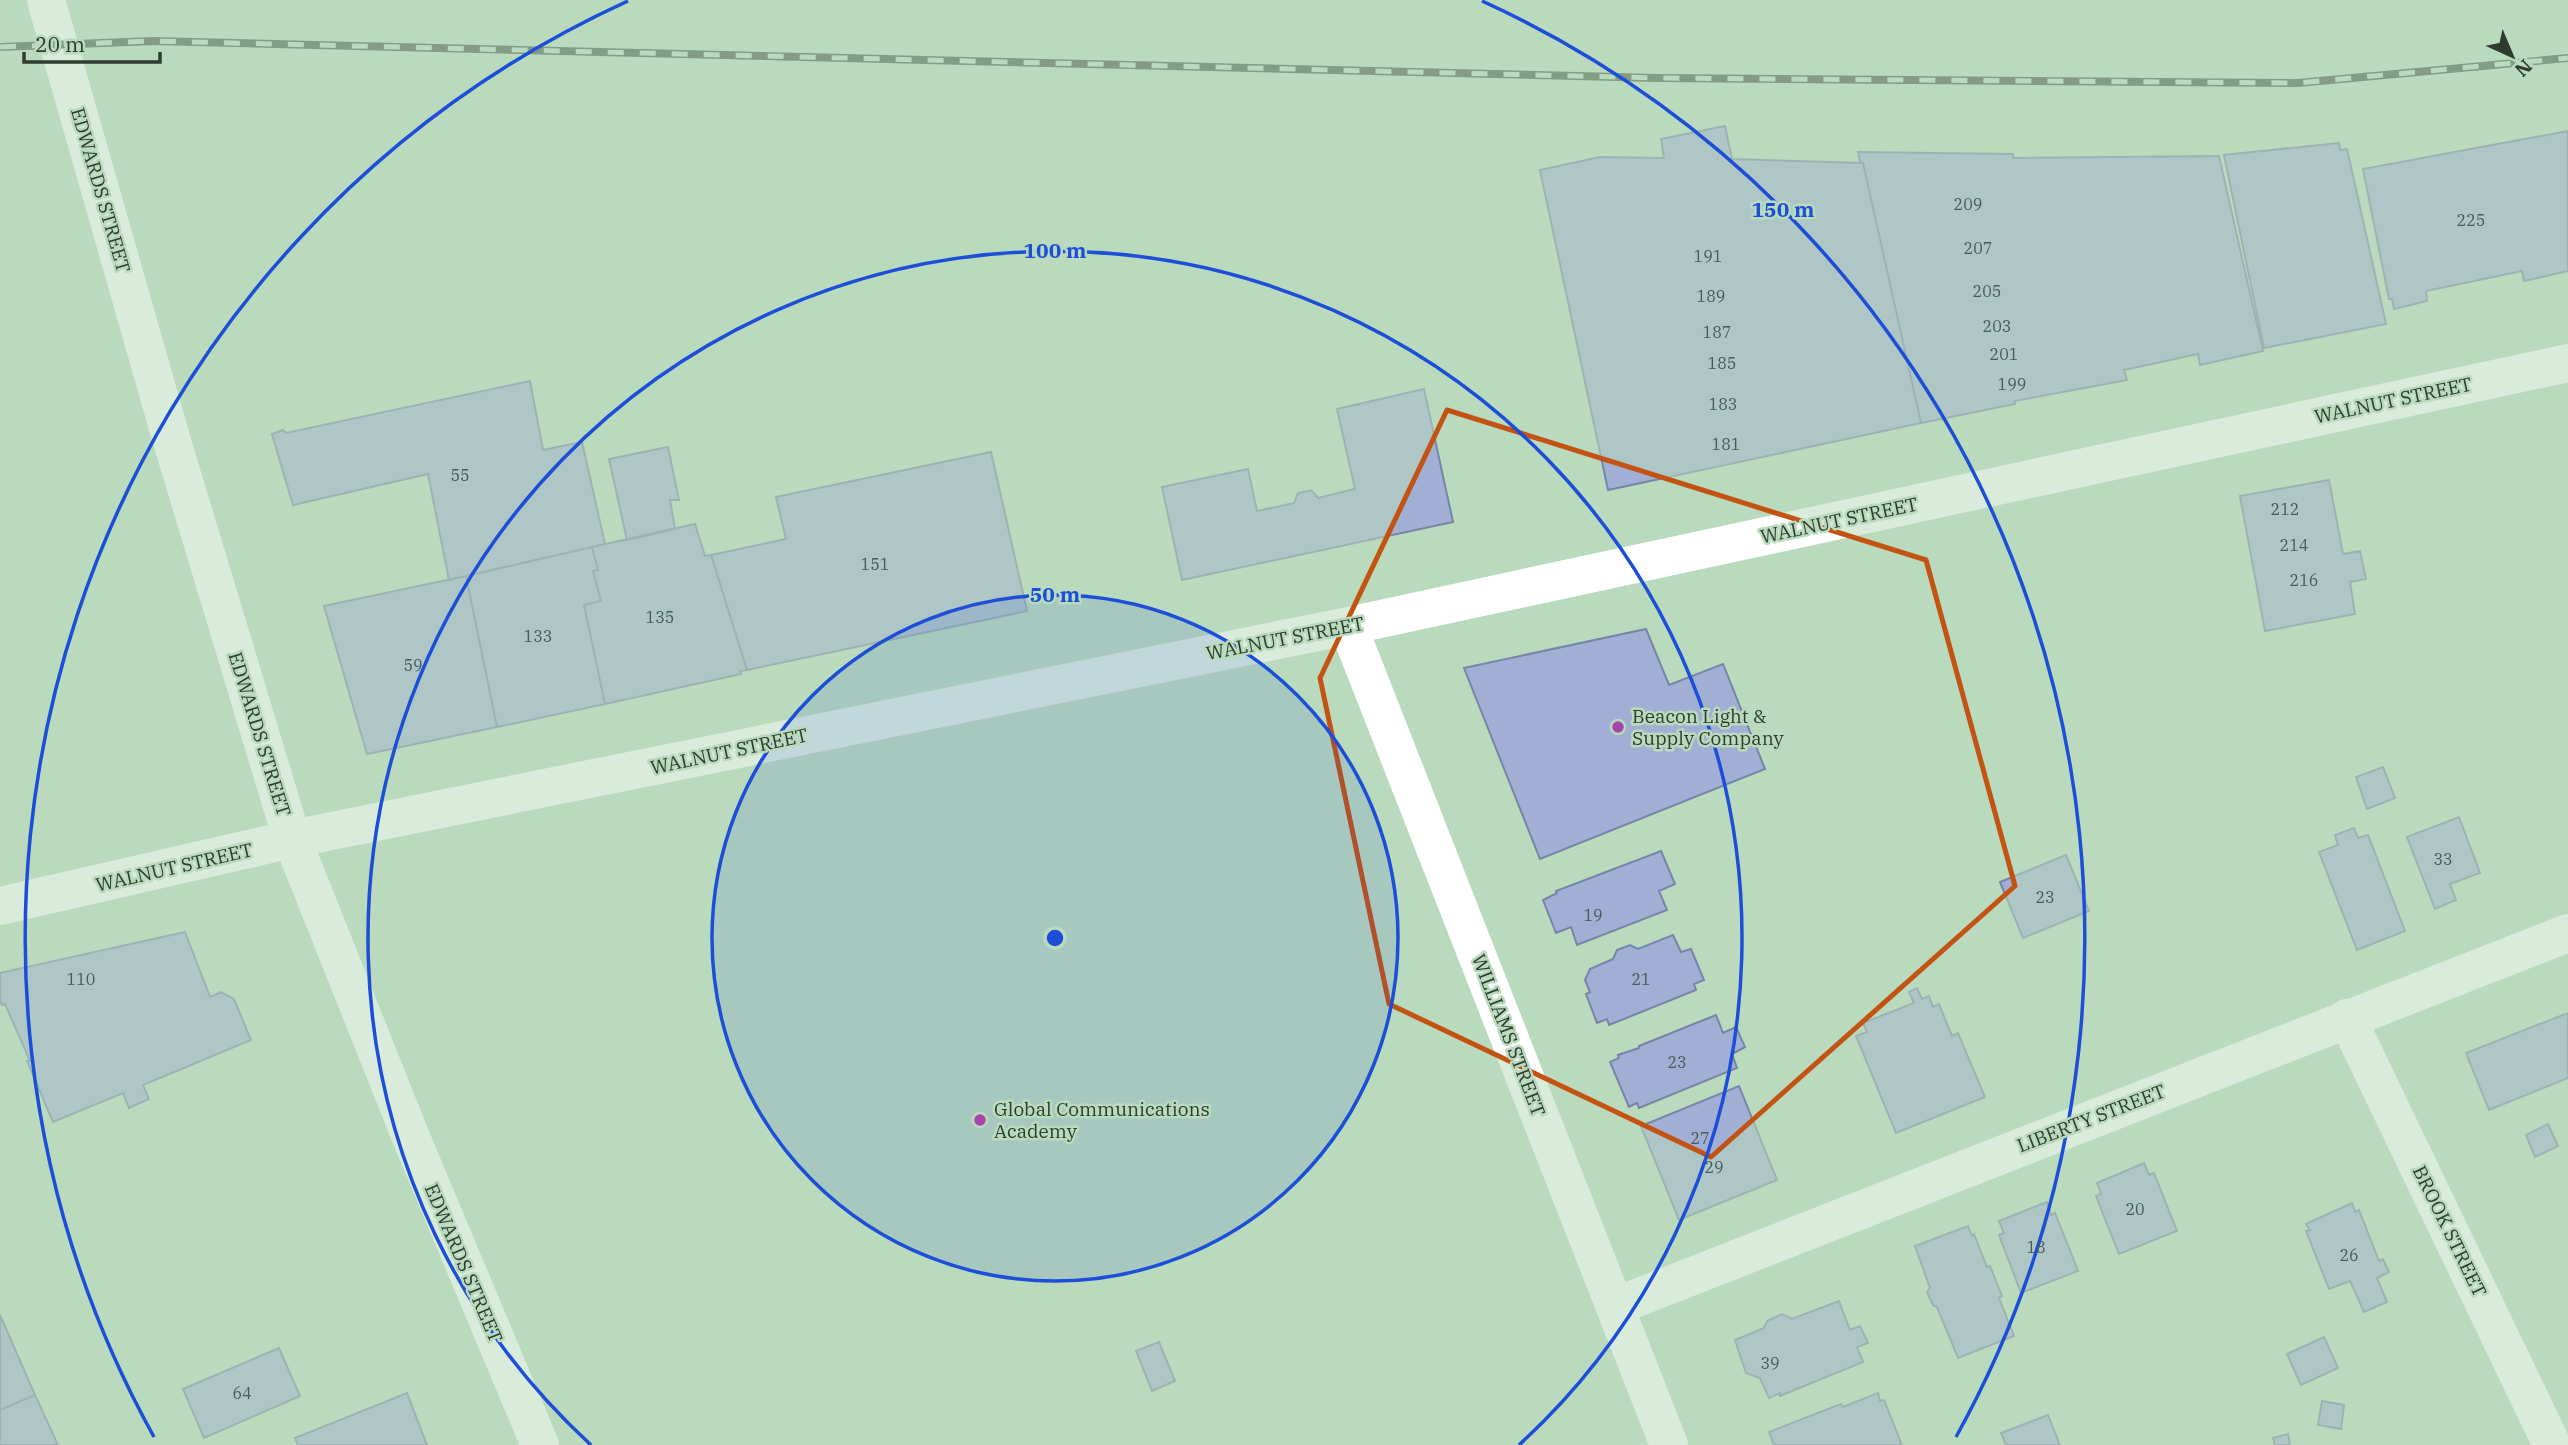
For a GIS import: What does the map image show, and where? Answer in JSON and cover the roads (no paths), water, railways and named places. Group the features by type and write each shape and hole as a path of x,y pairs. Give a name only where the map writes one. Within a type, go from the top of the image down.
{"street":[{"name":"EDWARDS STREET","path":"46,0 179,463 292,839 410,1135 540,1445"},
{"name":"WALNUT STREET","path":"0,906 292,839 1348,626 2568,363"},
{"name":"WILLIAMS STREET","path":"1348,626 1670,1445"},
{"name":"LIBERTY STREET","path":"1616,1306 2568,933"},
{"name":"BROOK STREET","path":"2347,1018 2552,1445"}],"railway":[{"path":"0,47 153,41 1658,78 2298,83 2568,58"}],"place":[{"name":"Beacon Light & Supply Company","path":"1618,727"},
{"name":"Global Communications Academy","path":"980,1120"}]}
